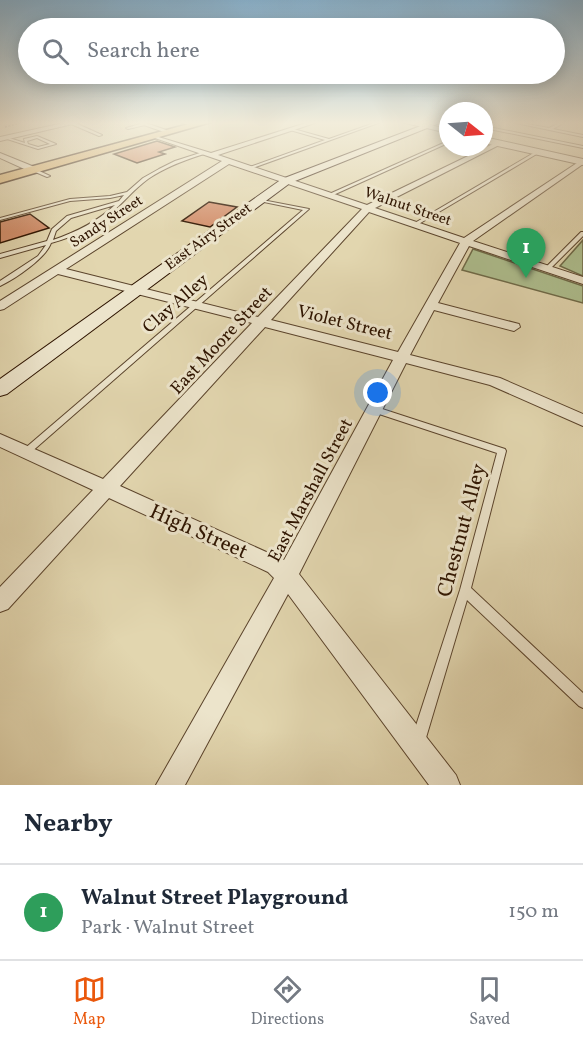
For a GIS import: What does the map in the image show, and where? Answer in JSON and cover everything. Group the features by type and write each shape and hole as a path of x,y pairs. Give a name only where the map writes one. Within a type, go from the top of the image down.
{"main road":[{"path":"0,179 74,159"},
{"name":"East Airy Street","path":"0,389 286,180 342,159"}],"street":[{"path":"8,159 34,170"},
{"name":"Walnut Street","path":"221,159 583,281"},
{"name":"East Moore Street","path":"0,602 368,208 467,159"},
{"name":"Sandy Street","path":"0,306 228,161"},
{"name":"East Marshall Street","path":"170,785 286,576 373,409 466,241 583,161"},
{"name":"Violet Street","path":"57,270 404,356 495,381 581,413"},
{"path":"431,305 514,327"},
{"name":"High Street","path":"0,440 275,565 286,576 446,785"}],"lane":[{"path":"0,256 51,241 103,218 130,192 165,166 191,159"},
{"path":"249,168 276,159"},
{"path":"329,195 411,159"},
{"path":"415,224 527,159"},
{"path":"34,170 48,176"},
{"path":"0,219 70,200 110,197 130,192"},
{"path":"110,197 120,202"},
{"name":"Clay Alley","path":"26,452 307,209 259,200"},
{"path":"0,284 40,257 51,241 54,230 69,217 120,202"},
{"path":"547,269 583,233"},
{"name":"Chestnut Alley","path":"373,409 501,450 465,590 416,747"},
{"path":"465,590 583,702"}],"green space":[{"path":"583,240 583,276 560,266"},
{"path":"473,249 583,286 583,303 462,270"}],"building":[{"path":"126,159 151,159 137,163"},
{"path":"209,202 237,207 210,227 182,221"},
{"path":"30,214 49,228 0,243 0,222"}],"place":[{"name":"Walnut Street Playground","path":"526,278"}]}
